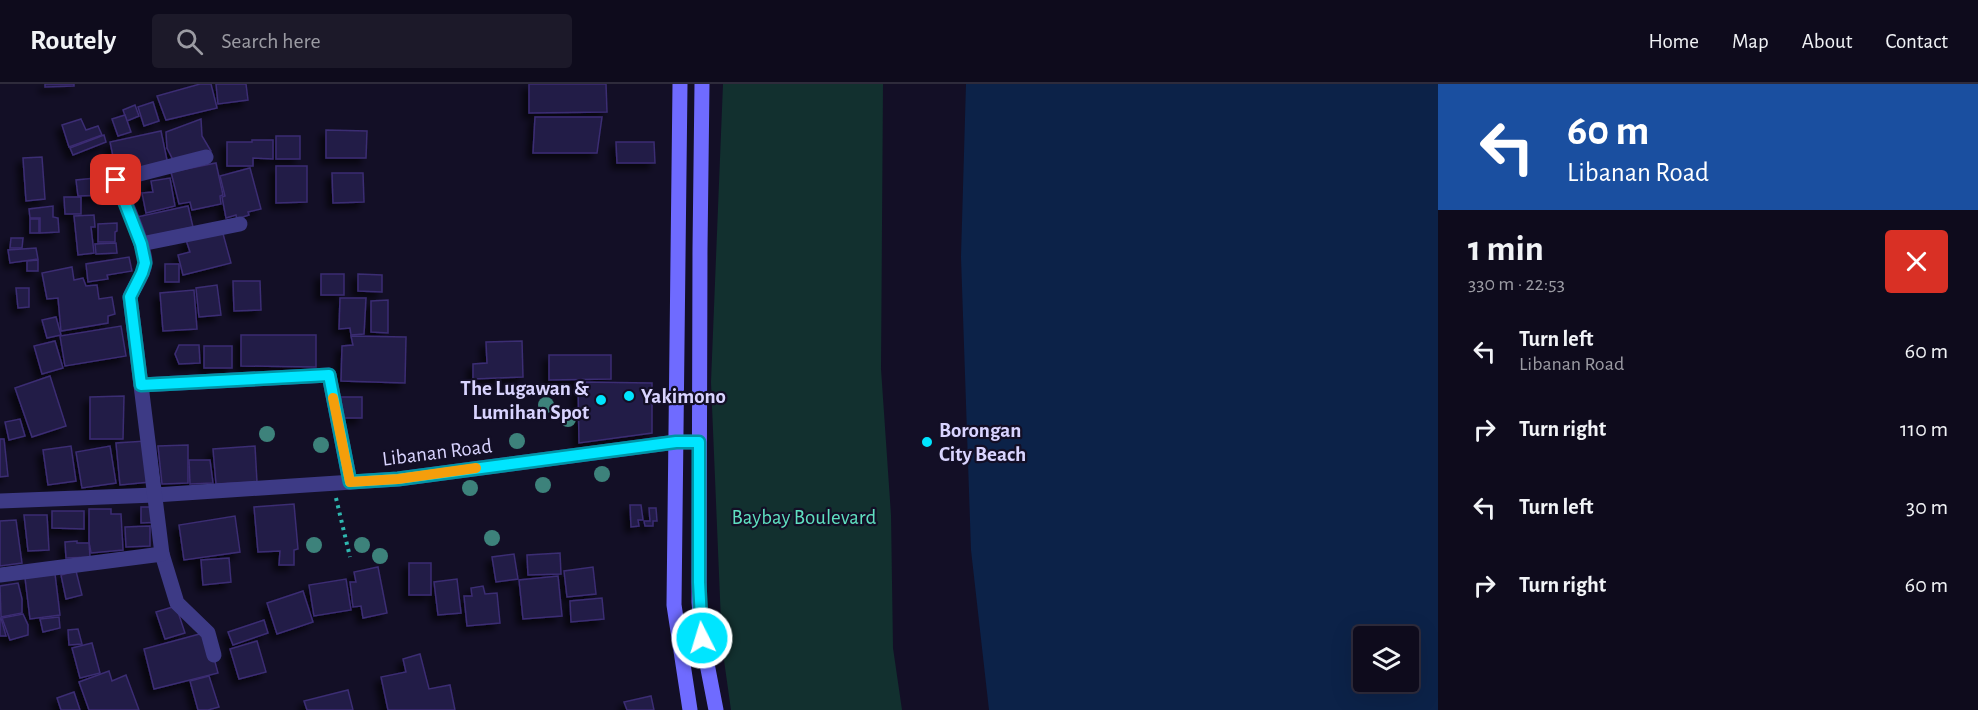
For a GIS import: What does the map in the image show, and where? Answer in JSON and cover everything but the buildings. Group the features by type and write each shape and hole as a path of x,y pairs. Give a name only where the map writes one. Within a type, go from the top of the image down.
{"street":[{"path":"680,84 674,605 690,710"},
{"path":"702,84 699,602 702,638 716,710"},
{"path":"206,157 116,180 141,244 145,263 130,297 162,554 177,603 208,633 214,655"},
{"path":"141,244 240,224"},
{"path":"141,385 329,375 350,482"},
{"name":"Libanan Road","path":"0,501 155,495 398,479 676,442 699,442"},
{"path":"0,574 162,554"}],"path":[{"path":"333,483 350,557"}],"green space":[{"name":"Baybay Boulevard","path":"723,84 883,84 881,369 891,515 893,648 902,710 731,710 722,646 711,382"}],"water":[{"path":"966,84 1438,84 1438,710 989,710 971,550 961,257"}],"slow traffic":[{"path":"333,398 350,482 398,479 476,468"}],"place":[{"name":"Yakimono","path":"629,396"},
{"name":"The Lugawan & Lumihan Spot","path":"601,400"},
{"name":"Borongan City Beach","path":"927,442"}],"route":[{"path":"116,180 144,252 145,263 142,273 130,297 141,385 329,375 350,482 398,479 676,442 699,442 699,602 702,638"}]}
